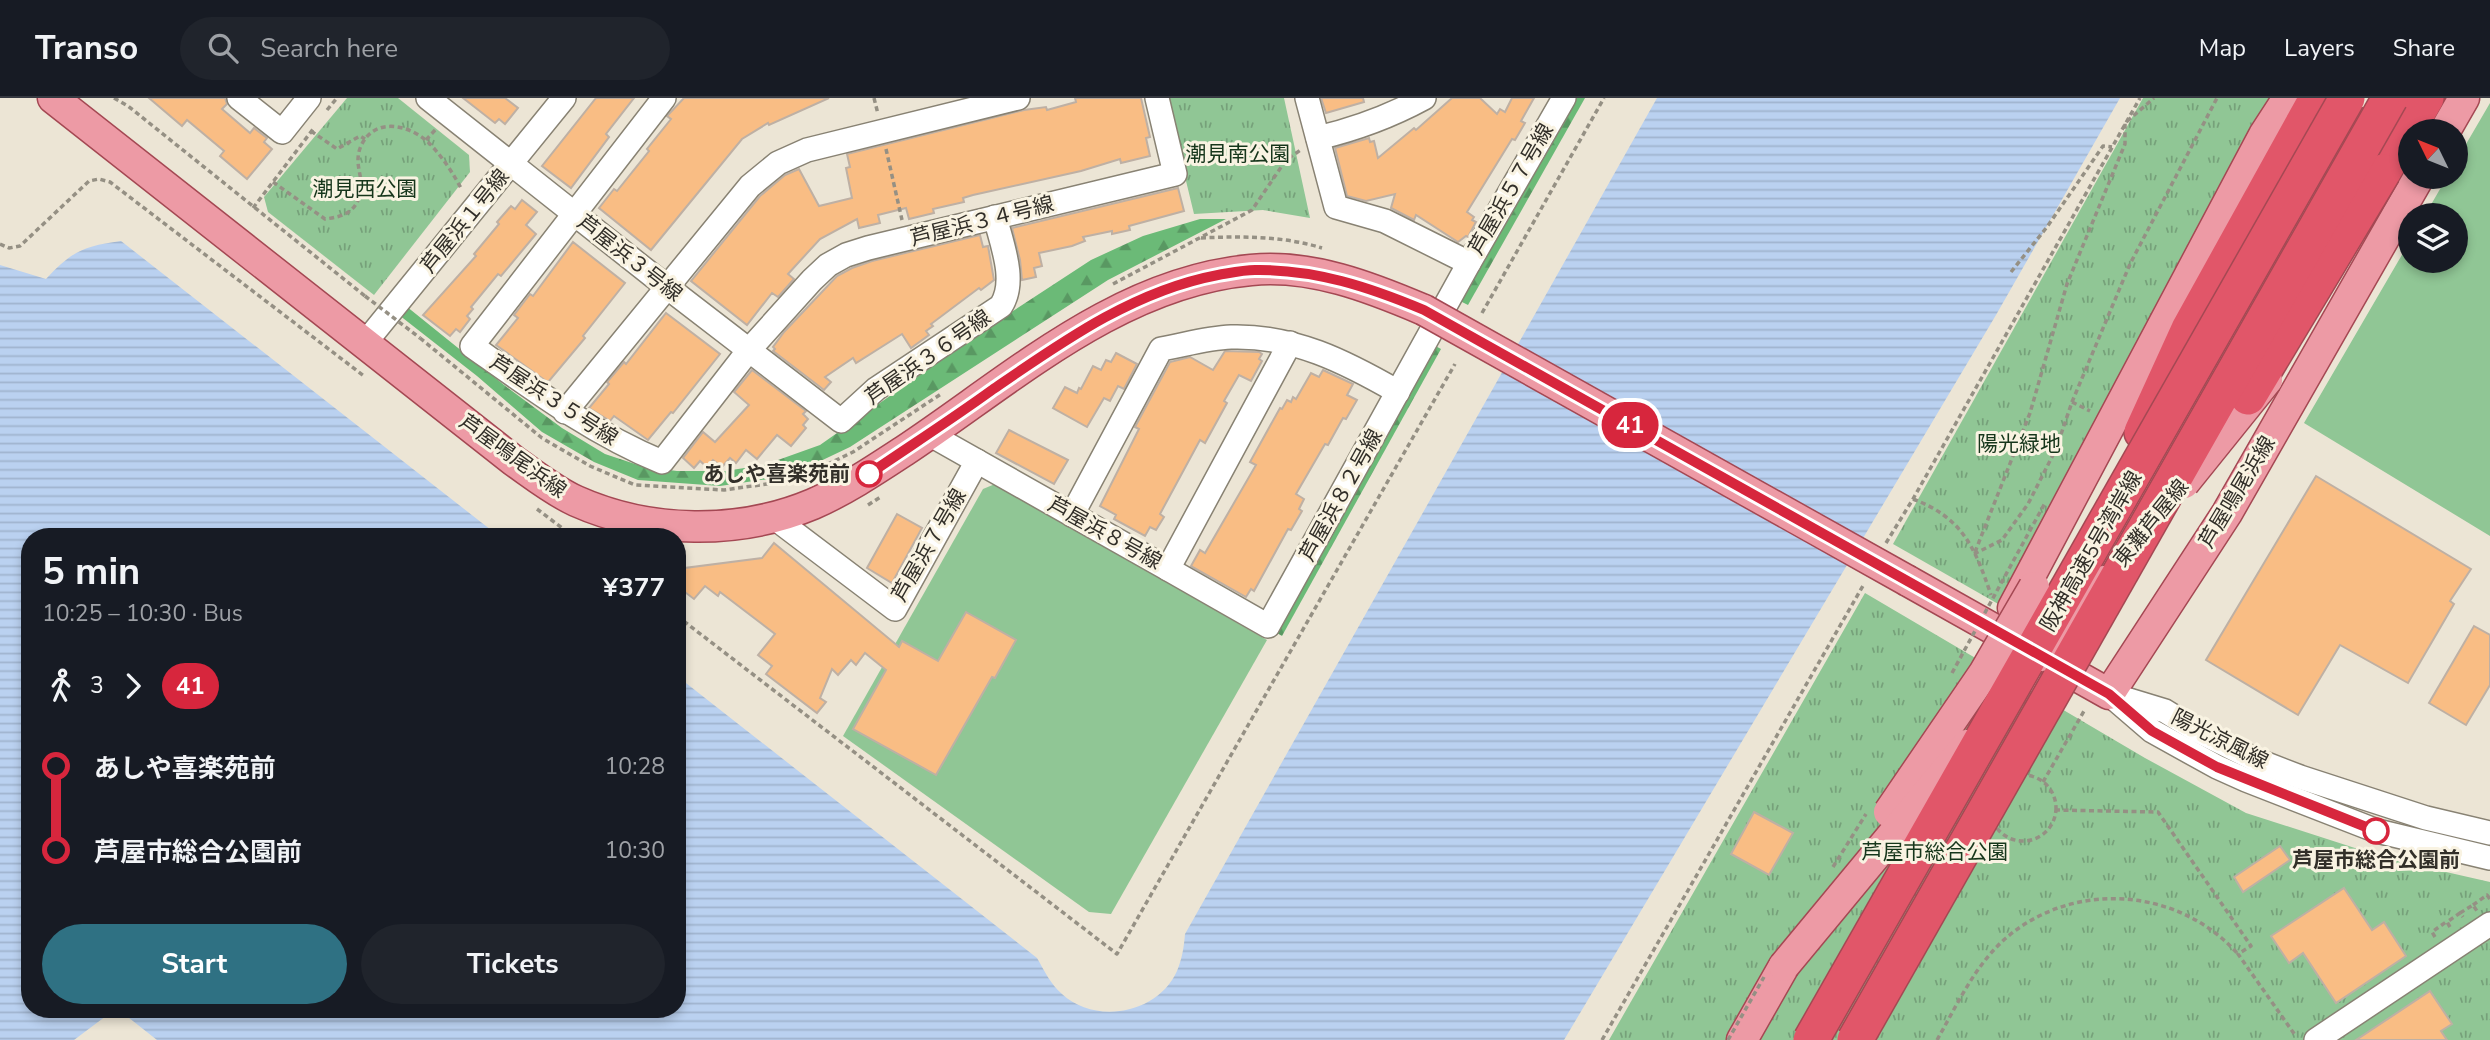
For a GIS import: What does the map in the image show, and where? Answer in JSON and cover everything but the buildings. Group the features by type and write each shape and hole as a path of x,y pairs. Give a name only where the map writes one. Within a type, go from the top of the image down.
{"highway":[{"path":"2051,590 2189,329 2317,98"},
{"name":"阪神高速5号湾岸線","path":"1811,1040 2051,590 2347,98"},
{"name":"阪神高速5号湾岸線","path":"1855,1040 2390,98"},
{"path":"1976,830 2050,723 2384,172 2426,98"}],"main road":[{"name":"芦屋鳴尾浜線","path":"54,98 514,461 576,501 622,517 680,527 730,525 812,504 869,474 1057,346 1104,318 1161,290 1201,278 1252,270 1304,272 1351,282 1424,310 2000,633"},
{"path":"2109,694 2000,633 2263,135 2288,98"},
{"name":"東灘芦屋線","path":"1742,1040 1784,966 1984,673 2051,590 2298,98"},
{"path":"2432,119 2444,98"},
{"path":"2452,119 2463,98"},
{"name":"東灘芦屋線","path":"1784,966 2279,366 2345,272 2398,178"},
{"name":"芦屋鳴尾浜線","path":"2109,694 2227,513 2412,189"}],"street":[{"path":"239,98 282,132 309,98"},
{"name":"芦屋浜３号線","path":"428,98 750,350"},
{"name":"芦屋浜１号線","path":"365,343 564,98"},
{"path":"574,214 664,98"},
{"path":"565,412 750,186 778,163 807,150 1018,98"},
{"name":"芦屋浜３４号線","path":"750,350 828,265 846,255 1175,174 1157,98"},
{"path":"1307,98 1318,138 1353,130 1393,115 1423,98"},
{"name":"芦屋浜５７号線","path":"1318,138 1336,206 1385,221 1469,263 1563,98"},
{"name":"芦屋浜３５号線","path":"574,214 472,346 565,412 618,443 662,462 750,350"},
{"name":"芦屋浜３６号線","path":"750,350 841,421 876,389 1001,306 1009,294 1007,270 995,217"},
{"name":"芦屋浜８２号線","path":"1168,569 1268,626 1469,263"},
{"path":"1072,515 1161,349 1230,337 1290,343 1337,359 1398,391"},
{"name":"芦屋浜８号線","path":"929,435 1168,569 1290,343"},
{"name":"芦屋浜７号線","path":"772,516 895,609 977,461"},
{"name":"陽光涼風線","path":"2109,694 2165,711 2256,760 2300,777 2426,818 2490,832"},
{"name":"陽光涼風線","path":"2109,694 2152,731 2246,780 2376,831 2490,858"},
{"path":"2316,1040 2490,924"}],"path":[{"path":"114,98 128,106 253,208 420,338"},
{"path":"253,208 313,133 337,98"},
{"path":"874,98 906,239"},
{"path":"1482,313 1604,98"},
{"path":"1886,543 2140,98"},
{"path":"1974,554 2030,413 2067,284 2124,144 2126,123 2154,98"},
{"path":"1974,554 2002,540 2028,504 2056,449 2072,402 2130,264 2217,98"},
{"path":"273,182 325,219 342,216 352,210 360,198 362,184 356,161 365,139 381,126 395,125 426,140 440,155 463,192"},
{"path":"313,133 337,149 360,136 365,139"},
{"path":"2011,272 2047,227 2103,146 2112,147"},
{"path":"0,244 9,248 20,246 89,181 99,178 110,182 364,376"},
{"path":"686,624 1117,954 1455,364"},
{"path":"2072,402 2092,412"},
{"path":"862,507 886,494"},
{"path":"1913,499 1935,507 1963,532 1991,595"},
{"path":"530,503 562,528"},
{"path":"1602,1040 1864,584"},
{"path":"2042,782 2084,711"},
{"path":"2025,775 2042,782 2053,797 2055,810 2049,828 2039,836 2027,840 2008,837 1998,830 1992,819 1990,806 1993,793 2006,780 2025,775"},
{"path":"2055,810 2158,812 2250,946 2238,954"},
{"path":"2473,905 2487,895 2490,899"},
{"path":"1937,1040 1976,974 1998,946 2025,924 2068,905 2091,899 2114,898 2161,904 2203,923 2238,954 2299,1040"}],"green space":[{"name":"潮見西公園","path":"347,98 398,98 469,155 470,172 374,295 268,212 264,197"},
{"name":"潮見南公園","path":"1166,98 1284,98 1310,218 1263,210 1194,214"},
{"path":"1573,98 1585,98 1468,305 1458,300"},
{"name":"陽光緑地","path":"2143,98 2283,98 2000,605 1893,544"},
{"path":"2490,103 2490,536 2304,423 2398,262 2398,273 2468,273 2468,203 2432,203 2440,189 2468,189 2468,141"},
{"path":"1200,219 1226,219 1108,280 850,447 789,476 720,486 638,480 594,462 542,432 477,376 399,315 406,306 504,385 562,428 605,454 644,467 677,471 725,471 764,465 820,445 981,332 1091,260 1143,236"},
{"path":"1432,344 1441,349 1282,636 1272,630"},
{"path":"995,484 1267,640 1111,914 1089,912 843,736 983,489"},
{"name":"芦屋市総合公園","path":"1865,593 2145,758 2246,813 2389,859 2490,882 2490,1040 1609,1040"}],"water":[{"path":"1657,98 2120,98 1996,315 1564,1040 157,1040 129,1018 686,1018 686,683 1037,958 1054,986 1076,1004 1091,1010 1108,1012 1141,1005 1156,997 1168,986 1177,971 1185,934"},
{"path":"121,241 488,528 21,528 21,1018 103,1018 74,1040 0,1040 0,265 46,279 71,256 97,245"}],"bus line":[{"name":"41","path":"869,474 1057,346 1104,318 1161,290 1201,278 1252,270 1304,272 1351,282 1424,310 1860,554 2109,694 2152,731 2217,767 2376,831"}],"place":[{"name":"あしや喜楽苑前","path":"869,474"},
{"name":"芦屋市総合公園前","path":"2376,831"}]}
